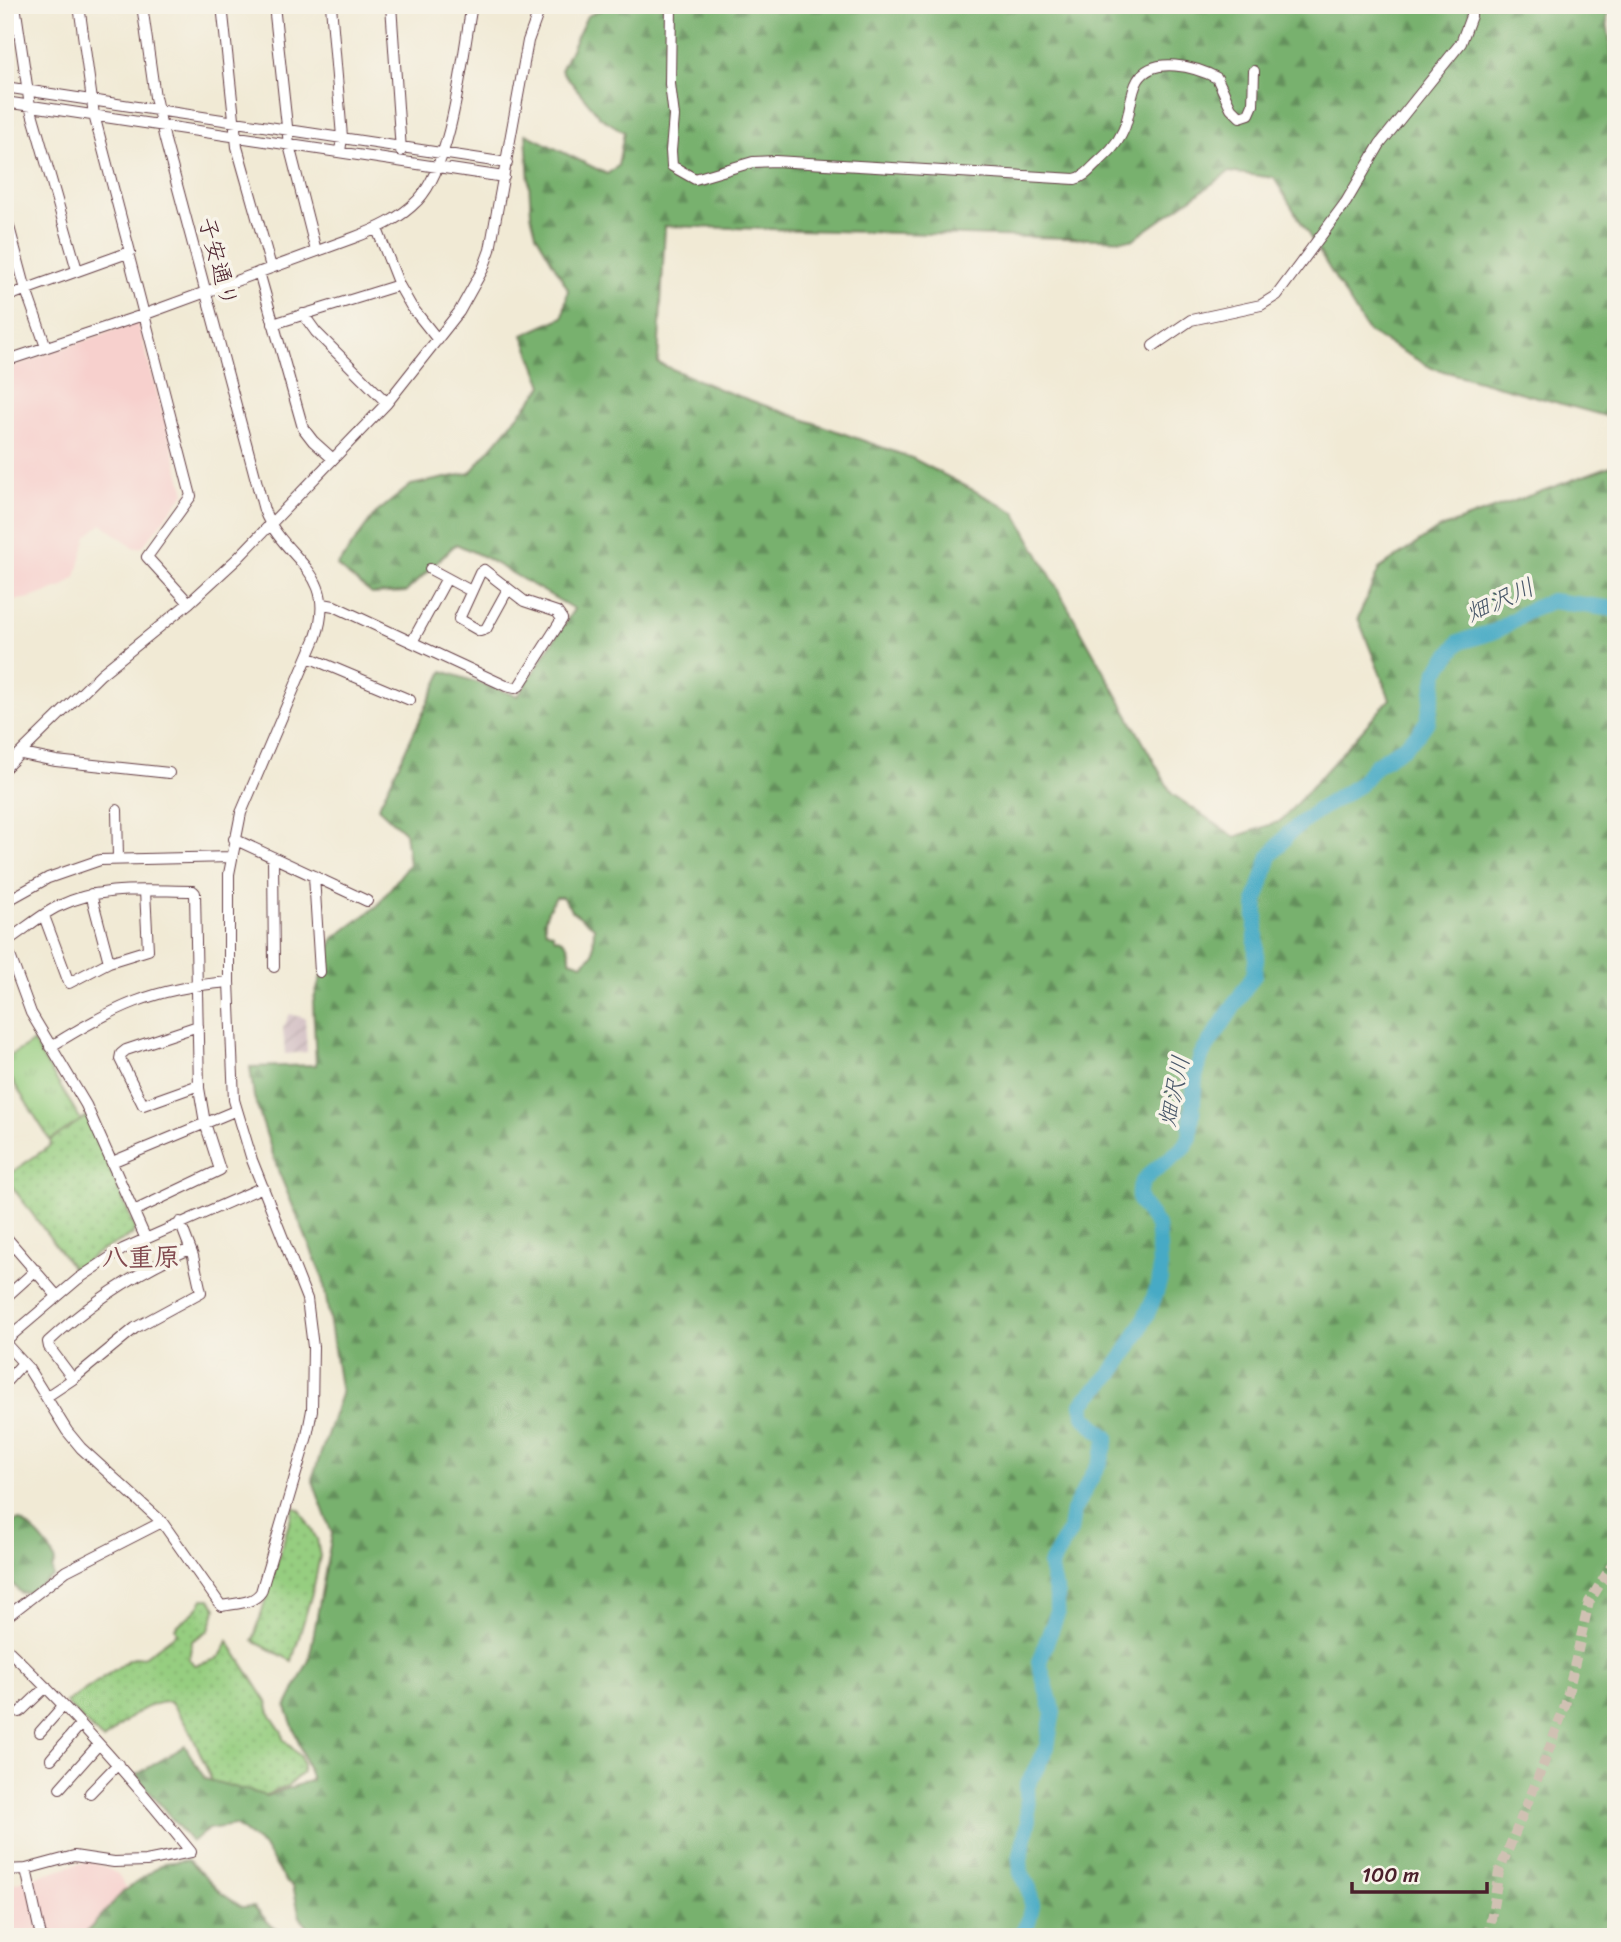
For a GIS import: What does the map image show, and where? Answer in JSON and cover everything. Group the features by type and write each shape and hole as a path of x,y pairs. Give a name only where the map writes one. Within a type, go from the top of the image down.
{"street":[{"path":"15,5 30,106 78,270"},
{"path":"79,5 94,115 191,496 147,556 188,603"},
{"name":"子安通り","path":"142,5 158,110 270,525"},
{"path":"222,5 235,136 271,267"},
{"path":"274,5 289,145 316,251"},
{"path":"331,5 342,137 340,152"},
{"path":"391,5 401,162"},
{"path":"5,361 143,315 377,229 394,219 427,189 444,153 472,5"},
{"path":"5,768 101,674 188,603 270,525 387,403 459,312 483,269 490,250 528,41 541,5"},
{"path":"671,5 673,166 695,180 753,162 775,161 1075,179 1083,177 1112,149 1124,129 1138,80 1148,68 1174,66 1217,78 1231,108 1240,117 1249,114 1253,105 1254,71"},
{"path":"1153,346 1191,320 1261,305 1277,295 1346,202 1380,145 1461,43 1471,16 1471,5"},
{"path":"5,87 507,163"},
{"path":"5,102 504,177"},
{"path":"5,212 26,290 46,347"},
{"path":"377,229 399,285 411,306 438,340"},
{"path":"5,297 128,253"},
{"path":"258,272 303,428 333,459"},
{"path":"273,324 399,285"},
{"path":"303,314 316,332 387,403"},
{"path":"263,1187 145,1237 108,1258 57,1296 5,1342 23,1363 80,1448 162,1522 222,1606 250,1601 257,1598 261,1592 307,1436 312,1409 313,1347 307,1299 263,1187 252,1160 232,1084 229,874 234,839 250,789 308,657 321,621 323,604 316,582 270,525"},
{"path":"430,569 471,591"},
{"path":"323,604 334,606 514,688 519,686 562,619 557,612 524,601 484,570 471,591 459,620 480,631 486,629 508,589"},
{"path":"412,642 447,578"},
{"path":"308,657 410,700"},
{"path":"22,754 55,761 169,772"},
{"path":"117,810 118,858"},
{"path":"234,839 368,901"},
{"path":"5,902 48,878 79,866 118,858 232,857"},
{"path":"273,857 274,967"},
{"path":"314,876 320,972"},
{"path":"134,1211 220,1170 205,1123 199,1085 193,891 108,891 91,894 56,907 5,942 31,1013 86,1105 145,1237"},
{"path":"44,916 69,983 109,962 148,950 145,891"},
{"path":"91,894 109,962"},
{"path":"50,1047 128,1003 159,992 229,982"},
{"path":"198,1026 127,1050 121,1054 120,1059 143,1105 199,1085"},
{"path":"112,1162 237,1110"},
{"path":"46,1397 73,1379 135,1328 201,1292 180,1222"},
{"path":"5,1236 57,1296"},
{"path":"73,1379 48,1342 109,1291 157,1263 190,1249"},
{"path":"5,1298 36,1270"},
{"path":"5,1383 23,1363"},
{"path":"5,1618 66,1571 162,1522"},
{"path":"5,1647 118,1764 191,1852 146,1861 114,1862 74,1856 26,1869 5,1870"},
{"path":"20,1712 46,1687"},
{"path":"40,1732 63,1706"},
{"path":"51,1759 80,1725"},
{"path":"60,1787 99,1744"},
{"path":"90,1793 118,1764"},
{"path":"26,1869 41,1937"}],"shaded area":[{"path":"136,322 185,493 142,547 135,548 102,524 87,536 76,577 63,587 30,598 5,602 5,369"},
{"path":"290,1014 305,1018 307,1052 285,1054 283,1028"},
{"path":"90,1860 118,1874 141,1911 132,1937 5,1937 5,1886"}],"green space":[{"path":"612,5 1609,5 1607,19 1616,92 1616,419 1432,368 1368,332 1274,178 1229,172 1132,240 665,226 658,363 719,389 912,458 1015,512 1172,794 1235,837 1281,821 1390,699 1358,618 1379,569 1438,529 1616,464 1616,1937 82,1937 123,1892 164,1863 188,1860 221,1893 242,1907 253,1906 281,1933 306,1934 308,1926 300,1917 293,1886 287,1883 264,1847 235,1825 209,1829 191,1842 136,1775 185,1746 205,1779 267,1796 312,1780 286,1707 309,1660 332,1534 312,1479 341,1394 323,1278 279,1173 254,1097 250,1067 316,1065 313,1002 333,939 377,906 409,864 405,833 378,808 443,671 518,696 574,609 484,557 456,544 406,592 372,594 337,566 375,514 411,485 470,473 543,386 523,335 563,317 568,289 536,234 531,214 526,134 607,174 618,166 624,132 600,117 561,70 587,16","holes":["556,897 562,897 572,911 594,927 593,954 582,964 570,960 570,952 565,942 546,930 545,922 549,909"]},
{"path":"33,1042 81,1120 50,1140 5,1069 5,1059"},
{"path":"87,1116 135,1228 132,1235 97,1253 74,1270 5,1177 51,1145 50,1140"},
{"path":"294,1507 300,1510 317,1539 320,1556 292,1661 253,1641"},
{"path":"19,1520 41,1538 55,1562 53,1576 29,1592 21,1593 5,1576 5,1525"},
{"path":"203,1599 210,1599 216,1608 209,1630 192,1641 189,1659 195,1665 216,1659 228,1641 267,1702 283,1739 300,1756 303,1765 302,1773 286,1787 261,1797 213,1784 190,1731 170,1702 151,1705 142,1710 103,1740 66,1703 129,1660 143,1658 177,1633 175,1628 194,1612"}],"waterway":[{"name":"畑沢川","path":"1019,1937 1028,1923 1032,1905 1029,1888 1021,1873 1020,1860 1028,1823 1027,1786 1047,1747 1053,1712 1039,1662 1057,1614 1057,1596 1050,1566 1070,1531 1073,1511 1101,1460 1107,1438 1085,1417 1082,1405 1121,1360 1145,1319 1156,1291 1160,1279 1157,1226 1142,1204 1139,1192 1149,1174 1186,1145 1190,1137 1195,1077 1201,1056 1254,975 1256,900 1270,856 1289,833 1317,811 1359,785 1376,765 1419,733 1428,720 1437,671 1459,642 1496,631 1524,613 1551,601 1616,609"}],"tunnel":[{"path":"1488,1937 1499,1872 1565,1706 1589,1602 1616,1559"}],"district":[{"name":"八重原","path":"141,1257"}]}
